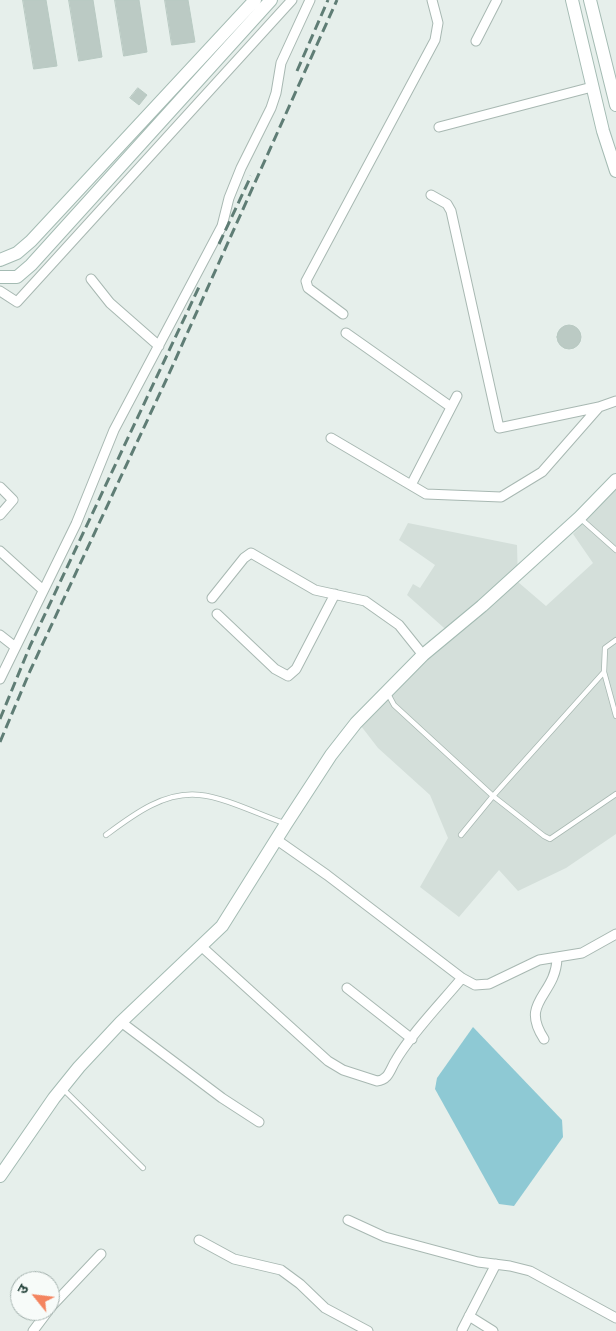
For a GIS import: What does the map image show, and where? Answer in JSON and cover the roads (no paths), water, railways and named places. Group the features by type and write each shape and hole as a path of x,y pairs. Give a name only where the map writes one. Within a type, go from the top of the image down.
{"street":[{"path":"0,260 17,253 31,241 255,0"},
{"path":"0,277 17,277 31,265 271,0"},
{"path":"0,291 17,302 292,0"},
{"path":"0,679 14,646 80,515 114,430 222,226 229,198 240,168 271,108 276,93 281,63 310,0"},
{"path":"343,314 308,288 306,281 435,40 438,23 432,0"},
{"path":"476,41 497,0"},
{"path":"572,0 602,131 616,170"},
{"path":"590,0 616,105"},
{"path":"439,127 592,87"},
{"path":"431,195 447,204 451,211 500,428 599,407 616,401"},
{"path":"91,279 110,303 159,346"},
{"path":"346,333 451,407"},
{"path":"411,485 457,396"},
{"path":"331,438 426,494 501,497 542,472 599,407"},
{"path":"0,1176 62,1088 121,1022 202,947 232,912 286,824 344,737 422,655 482,606 580,517 616,480"},
{"path":"0,487 13,500 0,515"},
{"path":"0,551 43,590"},
{"path":"212,598 244,558 251,553 315,590 365,601 399,625 422,655"},
{"path":"216,614 275,669 288,676 296,669 335,594"},
{"path":"0,635 14,646"},
{"path":"277,840 327,875 462,978 475,985 489,984 539,960 582,952 616,934"},
{"path":"202,947 320,1055 344,1070 371,1080 382,1081 390,1074 398,1055 462,978"},
{"path":"544,1039 536,1026 534,1015 556,974 557,958"},
{"path":"347,988 412,1039"},
{"path":"121,1022 222,1098 259,1122"},
{"path":"348,1220 385,1237 478,1262 510,1266 537,1275 616,1318"},
{"path":"200,1240 234,1259 281,1270 300,1284 325,1308 368,1331"},
{"path":"60,1298 102,1254"},
{"path":"462,1330 496,1264"},
{"path":"469,1316 493,1331"},
{"path":"33,1331 41,1321"}],"lane":[{"path":"580,517 616,550"},
{"path":"616,640 605,648 604,672 616,714"},
{"path":"461,835 493,796 604,672"},
{"path":"387,691 394,705 493,796 550,839 616,794"},
{"path":"106,836 146,806 190,795 201,795 286,824"},
{"path":"62,1088 143,1168"}],"water":[{"path":"473,1027 562,1120 563,1137 514,1206 499,1204 435,1089 437,1078"}],"railway":[{"path":"297,71 328,0"},
{"path":"0,742 30,671 168,376 337,0"},
{"path":"219,244 251,176"},
{"path":"0,719 30,646 199,287"}]}
